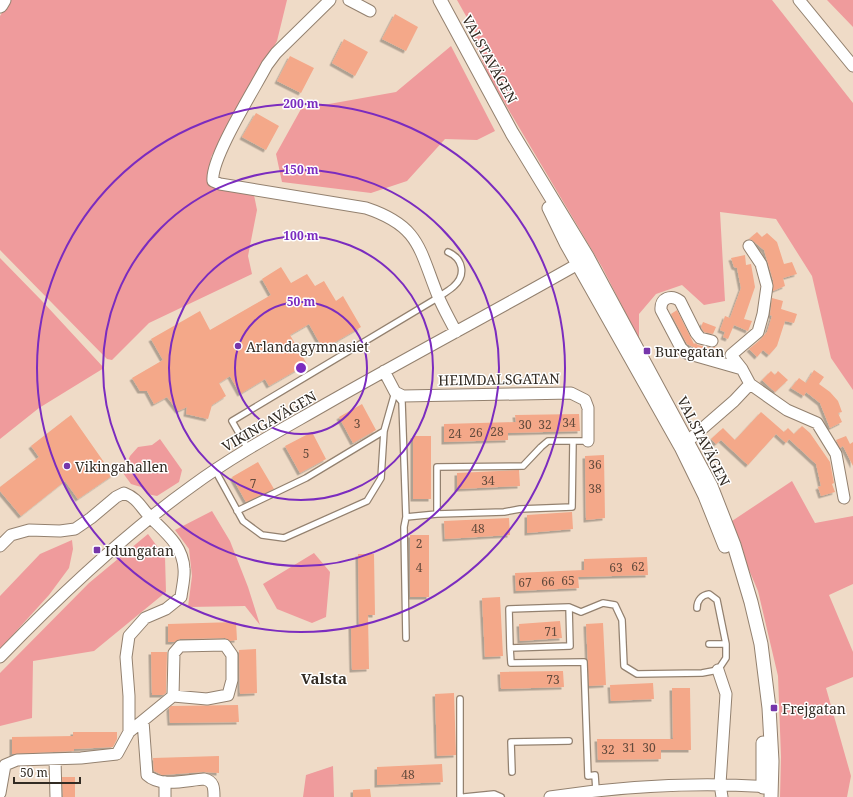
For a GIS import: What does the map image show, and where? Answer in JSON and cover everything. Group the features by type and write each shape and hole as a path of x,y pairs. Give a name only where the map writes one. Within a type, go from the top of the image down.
{"main road":[{"path":"0,5 3,0"}],"street":[{"path":"330,0 276,53 267,65 221,149 215,164 212,176 213,181 220,184 366,208 395,220 408,231 417,243 424,257 439,297 456,332"},
{"path":"349,0 370,11"},
{"name":"VALSTAVÄGEN","path":"440,0 512,133 563,236 583,261 684,445 726,548 743,602 753,645 761,708 767,792"},
{"path":"799,0 853,66"},
{"path":"749,246 761,264 767,286 763,314 758,332 731,355 742,369 750,384 787,410 817,423 836,454 844,498"},
{"name":"VIKINGAVÄGEN","path":"0,657 57,599 150,517 215,470 248,449 384,371 583,261"},
{"path":"712,340 700,338 680,301 676,298 670,297 664,299 661,304 661,310 681,348 686,352 718,363 742,369"},
{"path":"384,371 395,392"},
{"path":"684,445 734,401 750,384"},
{"name":"HEIMDALSGATAN","path":"395,392 403,396 571,393 585,400 588,408 588,441"},
{"path":"0,546 11,536 29,530 60,531 75,529 116,497 124,493 133,497 176,544 181,554 184,569 181,596 166,609 145,618 129,636 126,657 129,696 129,732"},
{"path":"0,792 5,765 17,760 81,758 117,754 129,732 173,696 207,699 228,695 232,680 232,655 225,645 180,646 174,653 173,696"},
{"path":"718,670 726,694 720,784 722,797"},
{"path":"143,721 147,776 151,779 165,782 204,778 212,782 214,797"},
{"path":"55,759 56,797"},
{"path":"165,782 165,797"},
{"path":"550,797 596,790 720,784 767,792"}],"lane":[{"path":"248,449 232,422 455,286 461,274 461,266 455,255 448,252"},
{"path":"215,470 243,521 262,535 284,538 367,501 381,478 384,431 395,392"},
{"path":"395,392 402,402 406,517 404,527 406,638"},
{"path":"237,511 306,478 384,431"},
{"path":"437,514 437,467 523,466 548,441 588,441"},
{"path":"406,517 572,507 573,441"},
{"path":"596,790 594,775 585,774 584,662 511,663 509,609 569,607 581,612 603,603 615,605 622,620 624,666 637,674 702,673 718,670 726,658 726,644 717,600 709,594 704,595 699,600 697,608"},
{"path":"510,648 570,646 569,607"},
{"path":"709,644 726,644"},
{"path":"460,699 460,797"},
{"path":"512,772 511,742 569,742"},
{"path":"464,797 494,794 501,797"}],"shaded area":[{"path":"10,0 287,0 277,41 211,157 209,186 254,195 257,210 248,256 252,274 149,323 112,360 107,359 0,250 0,16"},
{"path":"457,0 772,0 853,103 853,390 831,358 812,276 776,219 720,212 725,301 704,305 682,285 656,294 639,314 639,339 602,267 488,75 474,41 475,32"},
{"path":"827,0 853,0 853,27"},
{"path":"451,46 495,131 477,140 445,139 407,181 371,193 282,182 276,154 301,109 396,92"},
{"path":"0,258 104,368 39,408 0,439"},
{"path":"160,439 182,470 179,482 157,496 147,494 141,487 131,484 123,473 130,456 138,447 152,445"},
{"path":"792,481 815,523 853,516 853,584 829,595 853,652 853,677 826,688 851,776 847,797 780,797 781,757 778,676 758,591 729,523"},
{"path":"212,511 230,541 248,587 260,625 245,606 188,607 192,576 189,549 175,530"},
{"path":"148,534 165,557 166,592 94,651 33,661 32,718 0,726 0,673 89,583"},
{"path":"72,540 73,549 69,568 49,595 0,649 0,596 40,554"},
{"path":"314,553 330,572 326,617 312,623 277,609 263,584"},
{"path":"333,766 334,797 303,797 306,775"}],"building":[{"path":"395,14 418,27 406,51 382,39"},
{"path":"344,39 368,52 355,76 332,63"},
{"path":"290,56 314,68 301,93 277,81"},
{"path":"256,113 279,126 266,150 242,137"},
{"path":"757,232 762,237 767,233 777,242 784,264 792,262 797,274 783,278 785,286 773,291 773,280 764,250 749,239"},
{"path":"745,255 746,265 751,264 755,287 744,319 752,321 748,331 734,325 728,339 723,337 725,332 720,330 725,316 730,318 741,288 737,268 734,267 731,258"},
{"name":"Arlandagymnasiet","path":"281,267 291,283 307,274 315,286 324,281 336,301 343,296 361,327 323,349 309,324 290,335 307,364 269,386 265,379 240,394 230,376 219,383 226,396 212,405 208,419 186,414 187,407 178,411 167,397 154,404 147,391 140,391 132,378 163,360 151,339 200,311 210,330 271,295 262,279"},
{"path":"772,298 783,301 781,309 797,314 794,323 785,321 777,346 769,355 763,350 757,357 749,349 767,332 772,316 770,315"},
{"path":"677,310 694,344 695,343 711,348 715,347 723,350 721,356 687,344 671,314"},
{"path":"703,322 716,327 713,334 704,332 701,327"},
{"path":"814,370 824,377 819,384 830,392 838,401 842,412 838,413 842,422 830,428 820,403 806,392 804,396 791,388 799,378 806,383"},
{"path":"771,371 775,375 778,371 788,380 775,392 762,380"},
{"path":"362,404 376,430 353,443 339,417"},
{"path":"761,412 784,432 788,428 794,434 802,426 810,433 830,462 834,483 832,484 835,492 821,496 818,487 821,486 816,464 789,439 786,443 776,434 748,465 721,440 716,444 711,439 723,428 735,440"},
{"path":"579,414 580,431 508,433 508,440 444,442 444,424 516,422 515,415"},
{"name":"Vikingahallen","path":"71,415 113,475 78,499 65,481 21,516 0,491 0,487 39,457 31,446"},
{"path":"312,432 326,459 300,473 285,446"},
{"path":"413,436 431,436 431,499 413,499"},
{"path":"846,436 850,444 853,442 853,466 843,446 840,448 836,440"},
{"path":"604,455 605,518 586,520 585,456"},
{"path":"258,462 274,489 246,502 232,477"},
{"path":"519,470 520,486 457,489 457,473"},
{"path":"572,512 573,529 527,533 527,515"},
{"path":"509,518 510,535 445,539 444,521"},
{"path":"410,535 429,535 429,597 410,597"},
{"path":"358,554 374,554 375,615 368,615 369,669 352,670 351,626 359,626"},
{"path":"647,557 648,575 578,577 579,588 516,591 515,573 584,570 584,559"},
{"path":"500,597 503,656 485,657 482,598"},
{"path":"560,621 562,638 520,641 519,624"},
{"path":"236,622 237,640 230,641 225,638 180,639 174,642 168,642 168,624"},
{"path":"603,623 606,685 589,686 586,624"},
{"path":"256,649 257,693 240,694 239,650"},
{"path":"151,652 167,652 166,693 163,695 152,695"},
{"path":"563,671 564,687 501,689 500,672"},
{"path":"653,683 654,699 611,701 610,685"},
{"path":"672,688 690,688 691,750 661,750 661,759 598,760 597,739 673,739"},
{"path":"454,693 456,755 437,756 435,694"},
{"path":"238,705 239,722 170,723 169,708 171,706"},
{"path":"73,732 117,732 117,739 113,747 74,749 74,751 12,754 12,737 73,736"},
{"path":"219,756 219,773 203,772 162,775 154,771 153,758"},
{"path":"442,764 443,782 377,785 377,767"},
{"path":"62,777 75,777 75,797 63,797"},
{"path":"370,789 371,797 353,797 353,790"}],"place":[{"name":"Arlandagymnasiet","path":"238,346"},
{"name":"Buregatan","path":"647,351"},
{"name":"Vikingahallen","path":"67,466"},
{"name":"Idungatan","path":"97,550"},
{"name":"Frejgatan","path":"774,708"}],"district":[{"name":"Valsta","path":"324,678"}]}
